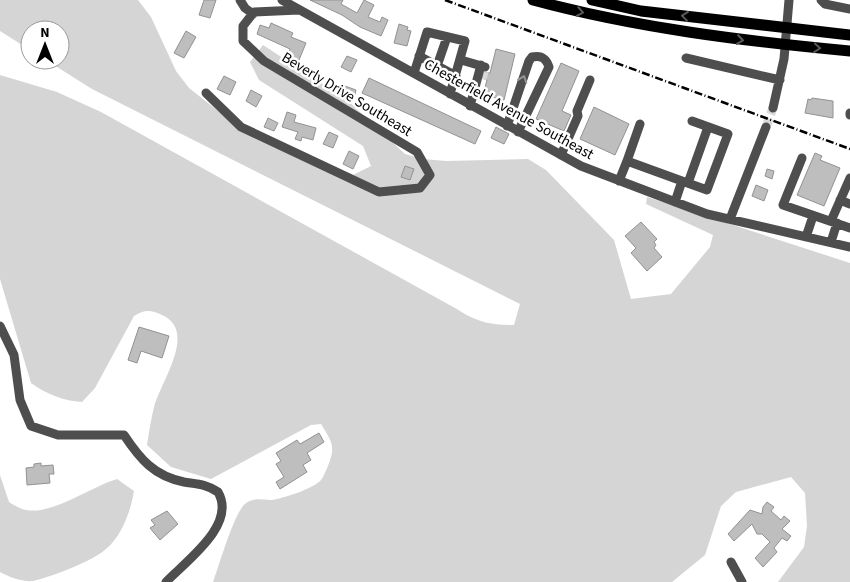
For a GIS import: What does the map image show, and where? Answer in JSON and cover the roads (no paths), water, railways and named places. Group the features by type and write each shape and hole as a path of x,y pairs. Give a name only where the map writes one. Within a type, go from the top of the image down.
{"main road":[{"path":"533,0 575,11 676,30 784,45 850,51"},
{"path":"592,0 641,11 850,35"}],"street":[{"path":"240,0 244,8 252,14 299,10"},
{"name":"Chesterfield Avenue Southeast","path":"282,0 581,166 675,202 730,219 850,247"},
{"path":"773,108 780,80 789,0"},
{"path":"821,0 825,4 850,9"},
{"name":"Beverly Drive Southeast","path":"206,92 241,127 379,192 420,188 430,175 417,152 264,61 243,41 243,26 252,14"},
{"path":"414,73 427,32 466,41 450,94"},
{"path":"437,66 447,37"},
{"path":"419,56 456,76"},
{"path":"507,126 529,61 532,57 543,57 549,67 518,132"},
{"path":"686,58 780,80"},
{"path":"461,60 482,72"},
{"path":"470,106 475,86 482,72"},
{"path":"475,86 481,83 482,72"},
{"path":"561,155 578,116 577,111 590,80"},
{"path":"627,161 707,190 728,134 692,121"},
{"path":"619,181 640,124"},
{"path":"675,202 708,127"},
{"path":"730,219 766,127"},
{"path":"802,158 783,205 850,228"},
{"path":"831,242 840,200 850,178"},
{"path":"840,200 850,204"},
{"path":"806,237 813,216"},
{"path":"0,326 14,355 20,400 31,426 58,435 124,435 138,456 157,472 171,479 204,485 218,492 223,504 220,519 214,531 206,543 166,582"},
{"path":"731,562 742,582"}],"tunnel":[{"path":"482,79 484,72"},
{"path":"766,127 773,108"}],"railway":[{"path":"445,0 850,149"}]}
